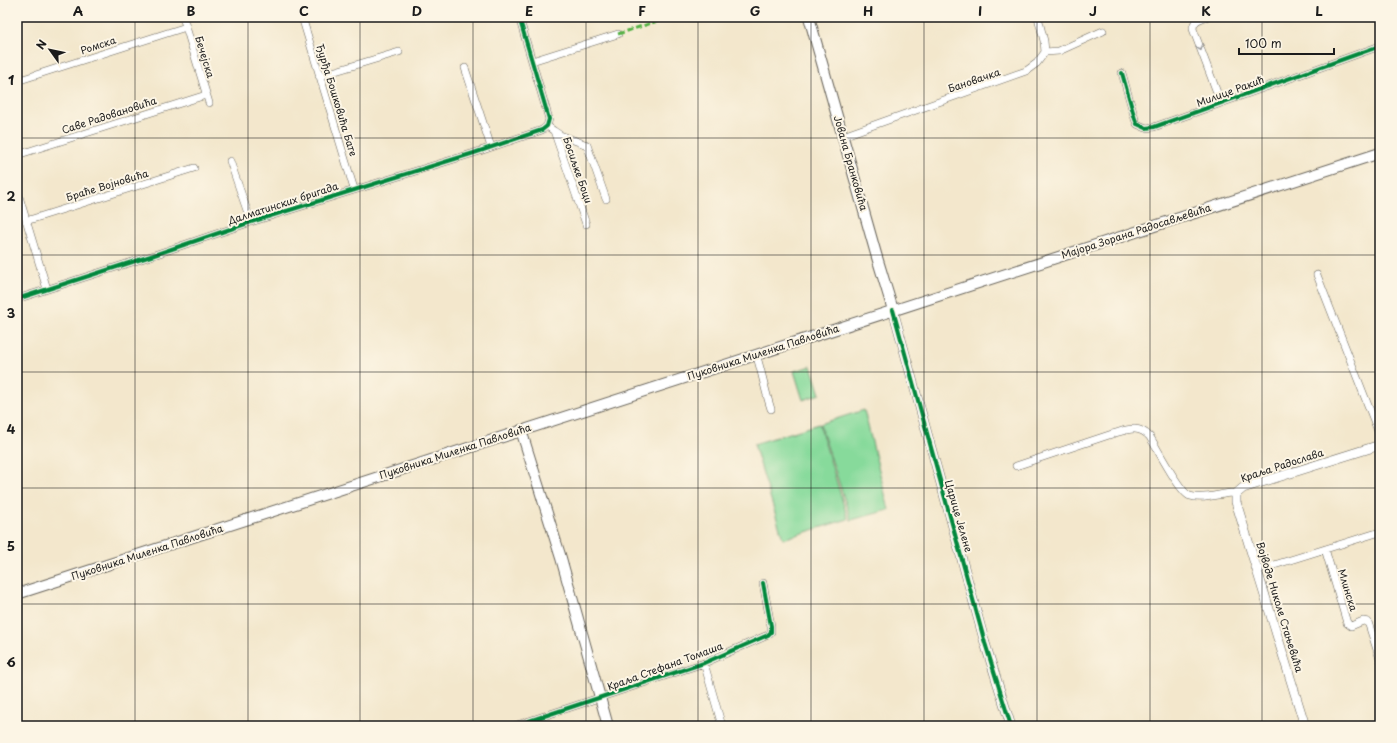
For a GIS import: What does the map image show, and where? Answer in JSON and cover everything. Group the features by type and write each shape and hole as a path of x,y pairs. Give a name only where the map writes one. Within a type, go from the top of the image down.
{"main road":[{"name":"Јована Бранковића","path":"809,17 893,310"},
{"name":"Мајора Зорана Радосављевића","path":"893,310 1380,152"},
{"name":"Пуковника Миленка Павловића","path":"17,594 893,310"},
{"path":"521,430 561,558 608,726"}],"street":[{"name":"Бечејска","path":"183,17 209,102"},
{"name":"Ђурђа Бошковића Бате","path":"302,17 354,189"},
{"path":"519,17 548,123"},
{"path":"1038,17 1045,52 1059,51 1103,31"},
{"path":"1206,17 1196,21 1193,29 1221,103"},
{"name":"Ромска","path":"17,81 186,27"},
{"path":"532,61 618,34"},
{"name":"Милице Ракић","path":"1122,73 1137,124 1146,128 1154,127 1380,46"},
{"path":"319,76 399,52"},
{"name":"Бановачка","path":"843,136 1026,71 1037,63 1045,52"},
{"path":"465,68 490,147"},
{"name":"Саве Радовановића","path":"17,155 206,95"},
{"name":"Босиљке Боци","path":"548,123 554,131 586,224"},
{"name":"Далматинских бригада","path":"17,299 251,222 542,130 548,123"},
{"path":"554,131 588,145 606,199"},
{"path":"230,160 251,222"},
{"name":"Браће Војновића","path":"26,220 194,168"},
{"path":"17,190 47,289"},
{"path":"1317,275 1380,436"},
{"name":"Царице Јелене","path":"893,310 986,643 1011,726"},
{"path":"756,354 771,409"},
{"name":"Краља Радослава","path":"1016,466 1128,429 1144,430 1150,437 1180,487 1186,494 1196,497 1231,493 1236,494 1243,488 1380,445"},
{"name":"Војводе Николе Стањевића","path":"1236,494 1236,502 1306,726"},
{"path":"1258,570 1380,532"},
{"name":"Млинска","path":"1325,549 1347,623 1350,626 1368,622 1380,659"},
{"name":"Краља Стефана Томаша","path":"514,726 704,663 768,635 771,632 771,626 763,583"},
{"path":"704,663 722,726"}],"green space":[{"path":"811,366 820,394 803,400 794,371"},
{"path":"864,410 889,510 851,520 820,424"},
{"path":"819,424 848,519 783,539 754,444"}],"marked path":[{"path":"618,34 667,18"}],"cycle path":[{"path":"17,299 251,222 474,153 542,130 547,126 549,119 519,17"},
{"path":"1122,73 1137,124 1146,128 1154,127 1380,46"},
{"path":"893,310 985,643 1011,726"},
{"path":"514,726 704,663 768,635 771,632 771,626 763,583"}]}
